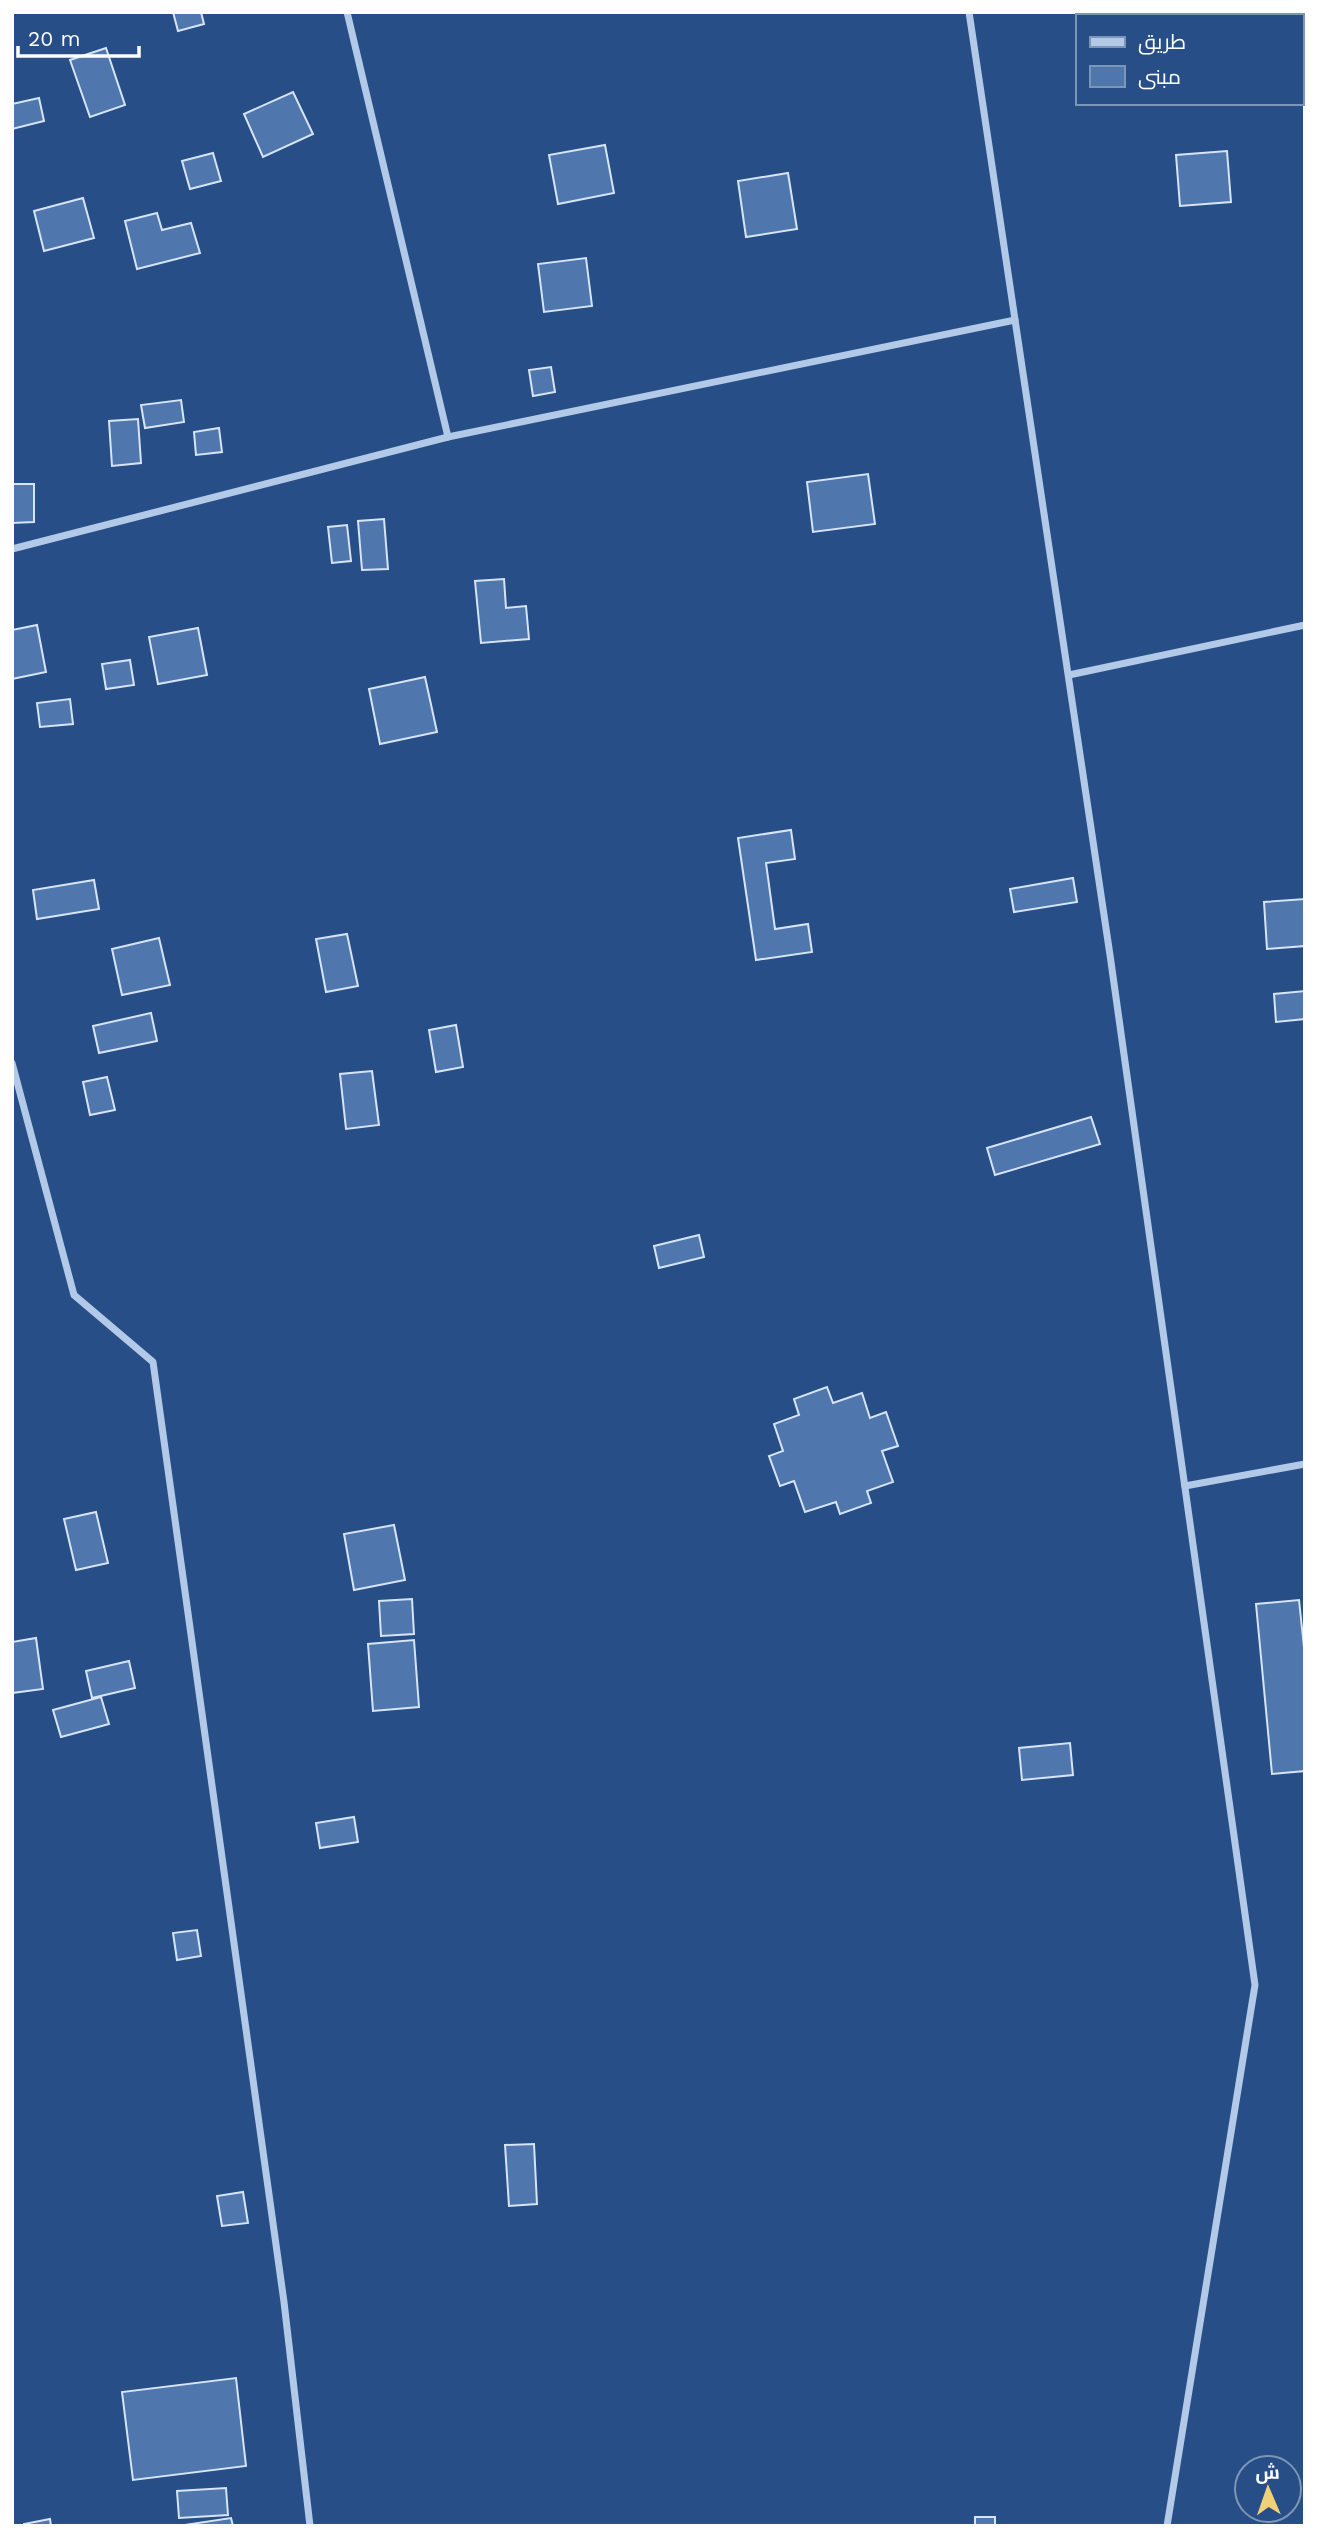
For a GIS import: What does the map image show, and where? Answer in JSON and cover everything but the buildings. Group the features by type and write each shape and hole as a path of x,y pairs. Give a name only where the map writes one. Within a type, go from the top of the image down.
{"street":[{"path":"347,12 448,437"},
{"path":"969,12 1069,676 1255,1984 1167,2526"},
{"path":"12,549 448,437 1015,320"},
{"path":"1069,676 1305,625"},
{"path":"12,1063 74,1295 153,1362 284,2302 310,2526"},
{"path":"1185,1486 1305,1464"}]}
